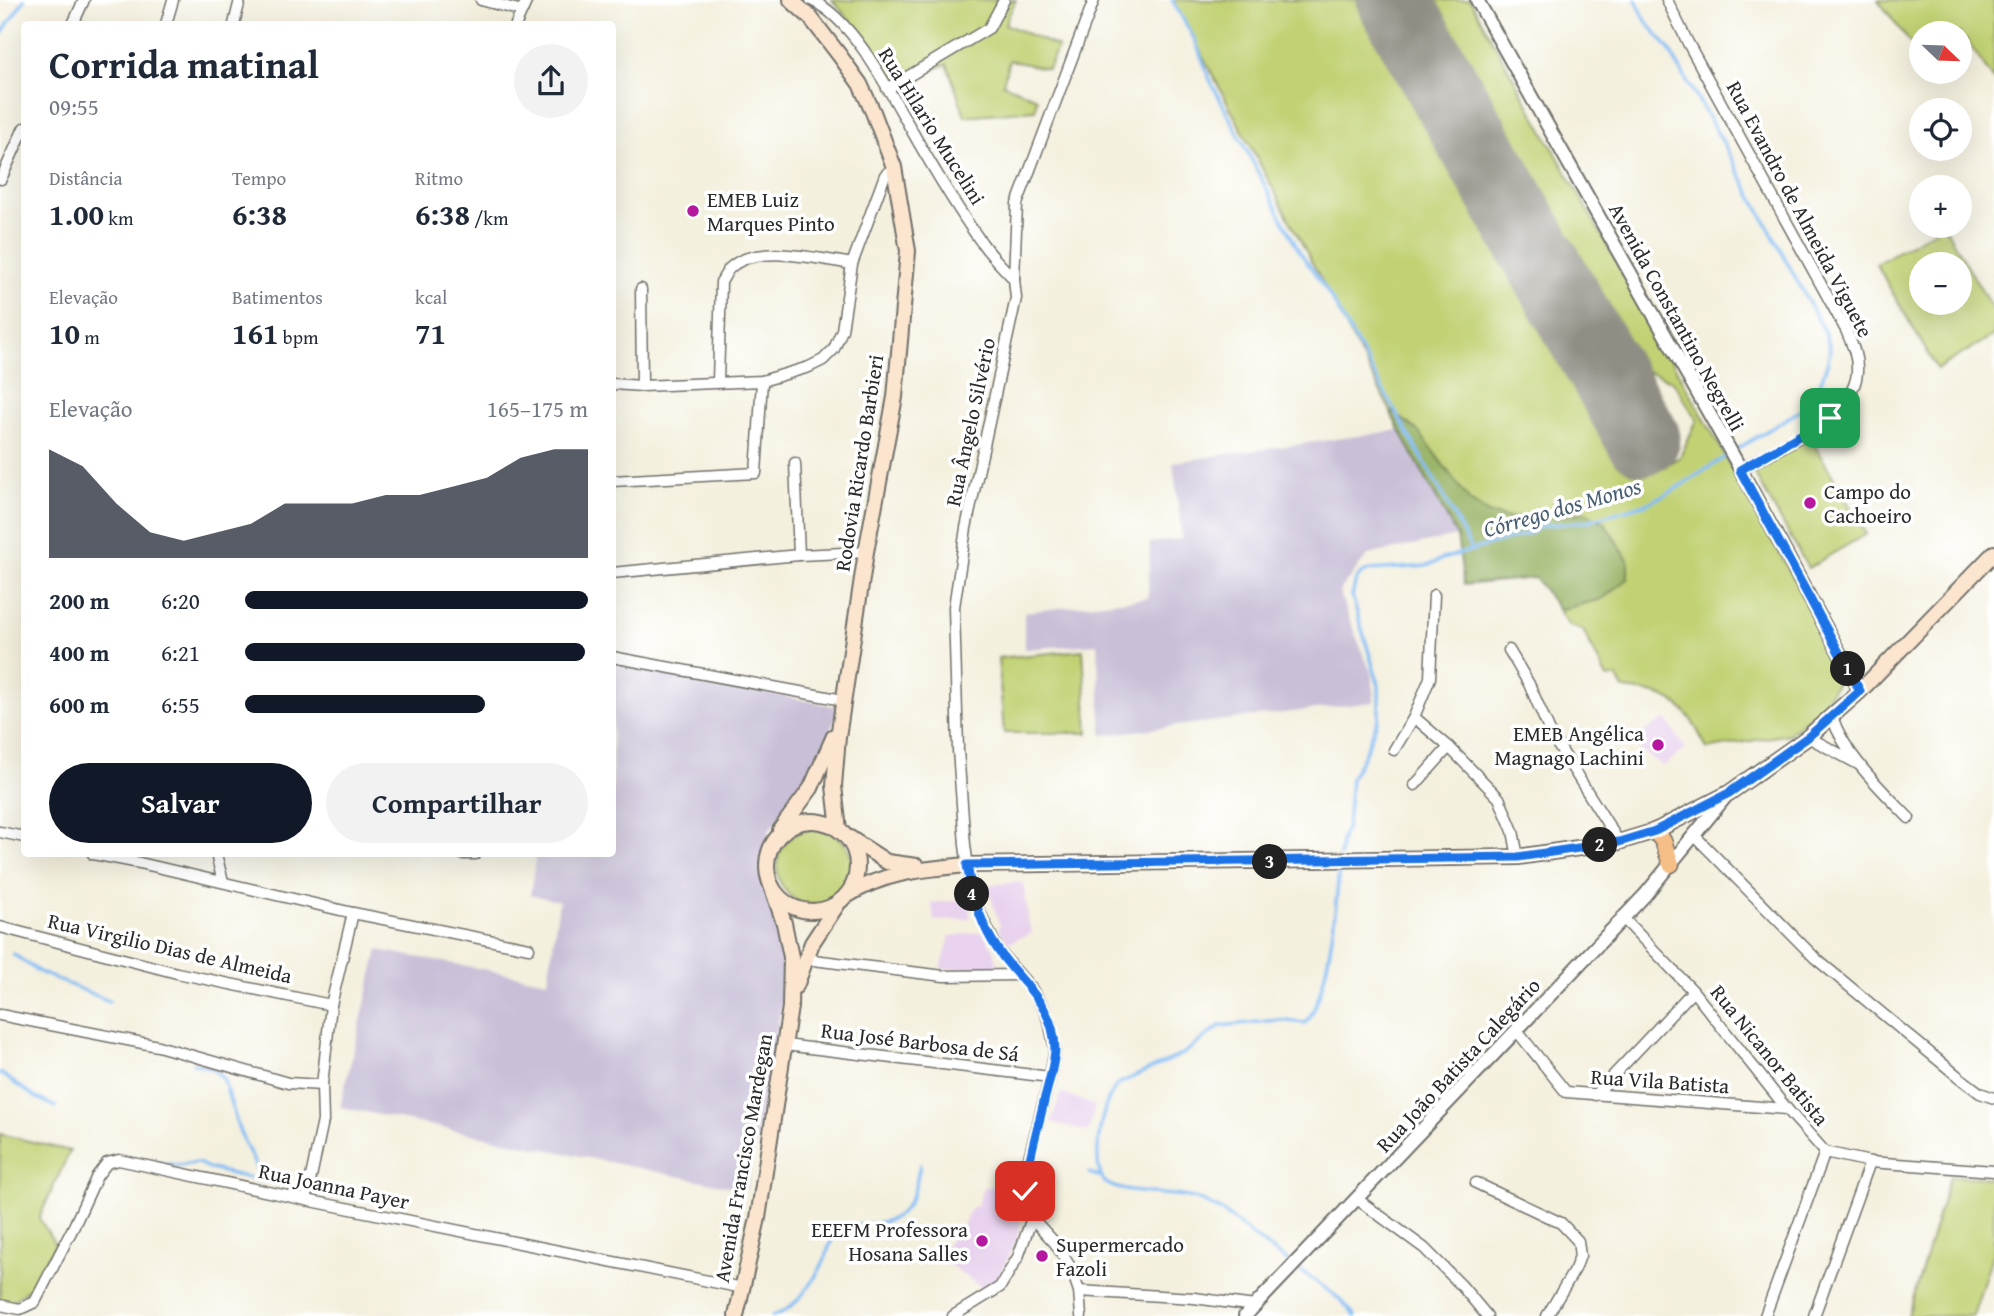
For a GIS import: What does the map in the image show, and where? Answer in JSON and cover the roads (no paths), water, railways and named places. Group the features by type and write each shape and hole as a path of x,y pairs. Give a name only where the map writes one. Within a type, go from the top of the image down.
{"main road":[{"name":"Rodovia Ricardo Barbieri","path":"792,0 810,17 860,84 894,167 908,251 895,397 866,552 842,706"},
{"path":"842,706 816,778 780,829 767,868 771,885 781,899 796,909 822,911 859,888 885,877 967,865 1518,857 1619,842 1655,831 1729,793 1832,717 1994,553"},
{"path":"842,706 834,786 842,832 854,849 857,866 854,883 842,900"},
{"path":"774,842 792,826 808,821 824,823 887,862 935,868"},
{"path":"1655,831 1663,841 1671,864"},
{"name":"Avenida Francisco Mardegan","path":"736,1316 758,1218 790,1007 791,957 785,923 771,885"},
{"name":"Avenida Francisco Mardegan","path":"790,1007 805,960 825,921 842,900"}],"street":[{"path":"74,21 84,0"},
{"path":"167,21 173,0"},
{"path":"235,21 240,0"},
{"path":"481,0 522,11"},
{"path":"517,21 527,0"},
{"name":"Rua Hilario Mucelini","path":"811,0 831,11 846,26 982,244 1014,279"},
{"path":"887,89 989,28 1003,0"},
{"name":"Rua Ângelo Silvério","path":"1032,1218 1025,1191 1028,1161 1055,1050 1044,1009 1031,988 998,950 972,896 958,750 954,607 966,528 1016,298 1014,279 1017,204 1094,0"},
{"name":"Avenida Constantino Negrelli","path":"1478,0 1860,691"},
{"name":"Rua Evandro de Almeida Viguete","path":"1667,0 1846,330 1856,355 1858,372 1855,386 1848,401 1830,418 1738,466"},
{"path":"1,179 21,135"},
{"path":"616,384 642,386 762,381 823,360 834,349 842,330 852,264 885,175 894,167"},
{"path":"718,381 721,282 730,268 740,262 768,254 852,264"},
{"path":"641,289 642,386"},
{"path":"616,481 756,473 762,381"},
{"path":"795,463 799,555"},
{"path":"616,573 799,555 866,552"},
{"path":"1394,750 1414,717 1430,678 1434,595"},
{"path":"1509,650 1529,684 1551,734 1619,842"},
{"path":"616,658 842,706"},
{"path":"1414,717 1449,747 1499,798 1513,831 1518,857"},
{"path":"1832,717 1836,730 1860,765 1909,818"},
{"path":"1808,737 1860,765"},
{"path":"1415,785 1449,747"},
{"name":"Rua João Batista Calegário","path":"1245,1316 1517,1031 1671,864 1729,793"},
{"path":"1681,817 1694,835 1815,958 1960,1078 1980,1093 1994,1098"},
{"path":"0,832 21,836"},
{"path":"217,857 223,882"},
{"path":"142,858 223,882 353,913 529,948"},
{"path":"306,1200 323,1121 323,1085 331,1005 353,913"},
{"name":"Rua Nicanor Batista","path":"1622,917 1693,991 1787,1110 1825,1152 1765,1316"},
{"name":"Rua Virgilio Dias de Almeida","path":"0,927 177,973 331,1005"},
{"path":"805,960 944,976 1019,975"},
{"path":"1595,1095 1693,991"},
{"path":"0,1015 158,1046 288,1083 323,1085"},
{"name":"Rua Vila Batista","path":"1517,1031 1566,1092 1787,1110"},
{"name":"Rua José Barbosa de Sá","path":"785,1045 1050,1077"},
{"path":"1825,1152 1870,1162 1994,1171"},
{"name":"Rua Joanna Payer","path":"0,1305 20,1309 36,1302 96,1176 107,1163 119,1160 743,1288"},
{"path":"1814,1316 1870,1162"},
{"path":"1476,1183 1561,1223 1577,1241 1580,1256 1575,1269 1546,1316"},
{"path":"1357,1199 1424,1248 1487,1316"},
{"path":"953,1316 1000,1287 1018,1257 1032,1218 1055,1243 1066,1260 1079,1292 1081,1316"},
{"path":"1079,1292 1194,1298 1255,1306"}],"waterway":[{"path":"0,36 24,0"},
{"path":"1172,0 1195,40 1210,80 1298,249 1327,291 1472,551"},
{"name":"Córrego dos Monos","path":"1636,0 1646,21 1668,48 1725,146 1825,333 1830,348 1815,398 1809,405 1734,451"},
{"name":"Córrego dos Monos","path":"1340,856 1342,837 1347,826 1351,778 1363,757 1379,717 1379,686 1352,596 1356,580 1361,574 1370,570 1427,566 1532,532 1540,526 1587,521 1646,504 1671,492 1728,455"},
{"name":"Córrego dos Monos","path":"1339,864 1334,923 1326,969 1321,991 1306,1023 1277,1020 1220,1026 1183,1054 1120,1083 1108,1101 1103,1115 1098,1162 1100,1174 1105,1182 1112,1186 1193,1198 1220,1211 1341,1300 1355,1316"},
{"path":"13,954 39,972 109,1001"},
{"path":"193,1063 211,1068 223,1078 240,1133 263,1181"},
{"path":"0,1073 35,1097 56,1107"},
{"path":"146,1161 176,1165 198,1163 211,1169 262,1181"},
{"path":"772,1316 789,1308 810,1285 835,1234 850,1226 892,1219 902,1212 912,1197 920,1165"},
{"path":"1089,1173 1101,1177"}],"place":[{"name":"EMEB Luiz Marques Pinto","path":"693,211"},
{"name":"Campo do Cachoeiro","path":"1810,503"},
{"name":"EMEB Angélica Magnago Lachini","path":"1658,745"},
{"name":"EEEFM Professora Hosana Salles","path":"982,1241"},
{"name":"Supermercado Fazoli","path":"1042,1256"}]}
